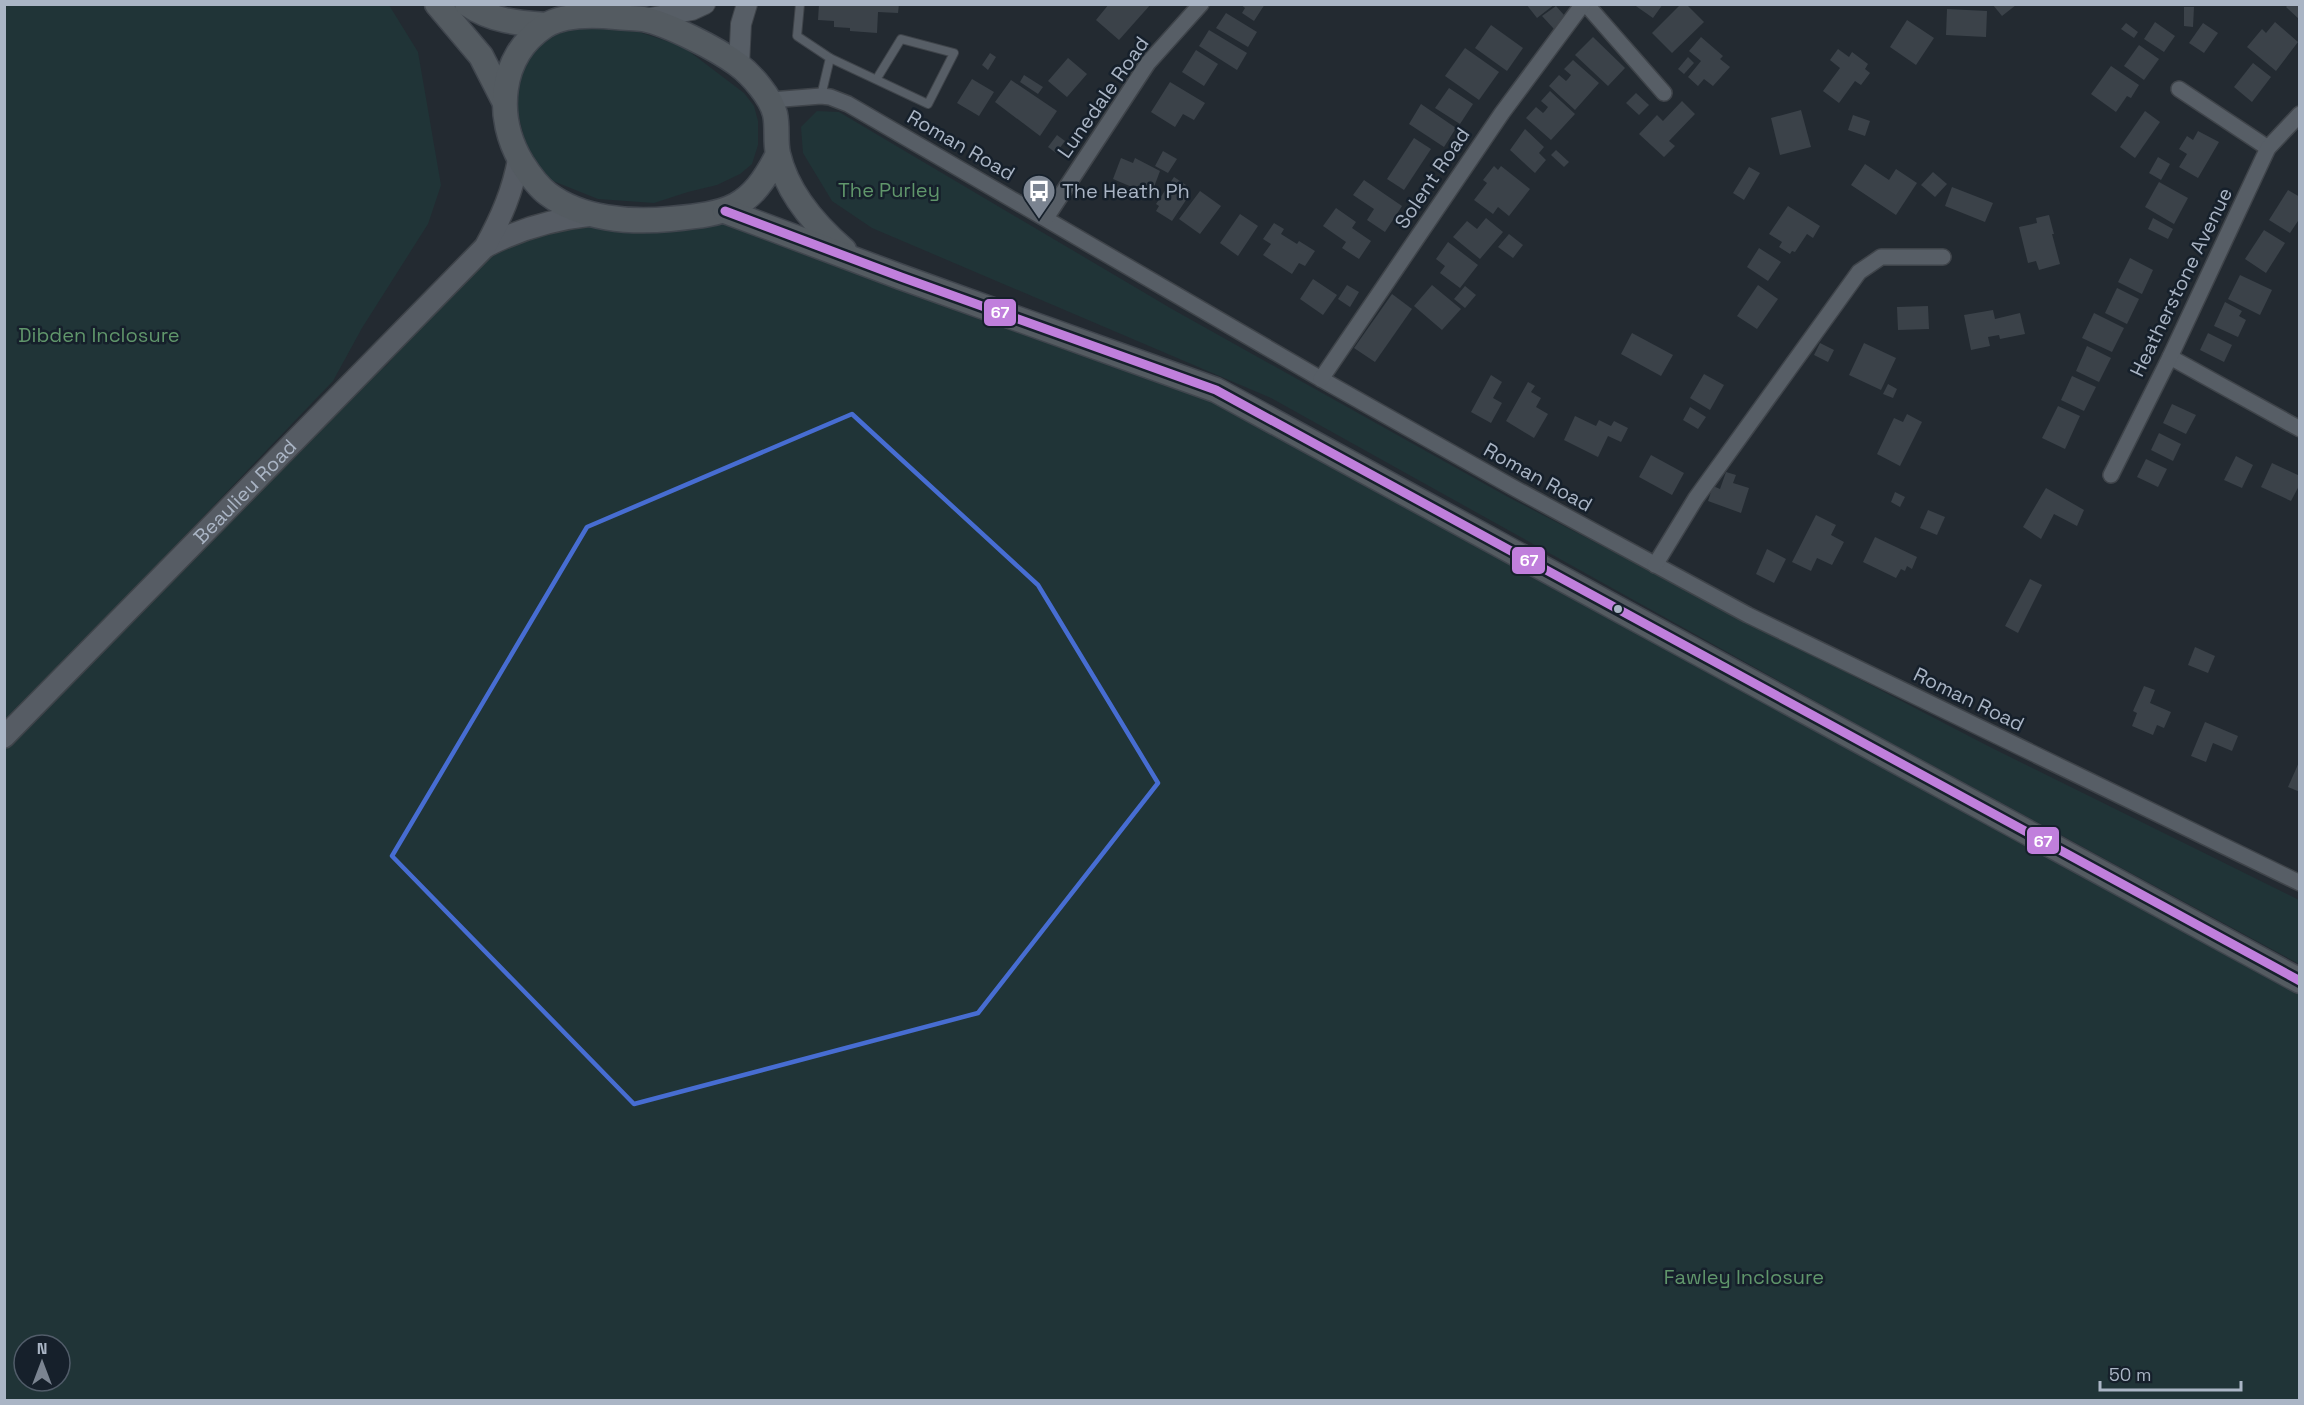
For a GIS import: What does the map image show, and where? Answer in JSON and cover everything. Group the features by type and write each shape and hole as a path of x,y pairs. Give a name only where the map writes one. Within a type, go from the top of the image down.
{"main road":[{"path":"437,4 481,56 503,99 509,138 532,178 547,194 570,207 593,215 662,220 725,211 748,198 765,180 778,154"},
{"path":"467,4 475,10 508,22 546,25"},
{"path":"503,99 511,69 518,53 528,40 546,25 567,18 602,10 645,19 698,40 739,65 771,100 775,114 778,154 791,186 822,231 857,261"},
{"name":"Beaulieu Road","path":"4,737 485,247 502,216 515,179 519,157"},
{"path":"725,211 1216,390 2300,981"},
{"name":"Beaulieu Road","path":"485,247 528,228 569,217 593,215"}],"street":[{"path":"645,19 692,10 705,4"},
{"path":"739,65 741,24 747,4"},
{"name":"Lunedale Road","path":"1046,218 1148,63 1201,4"},
{"path":"1584,4 1664,93"},
{"name":"Solent Road","path":"1321,379 1502,113 1584,4"},
{"path":"2179,89 2268,148"},
{"name":"Roman Road","path":"771,100 830,96 848,104 1321,379 1516,489 1748,615 2298,880"},
{"name":"Heatherstone Avenue","path":"2111,475 2170,357 2268,148 2300,114"},
{"path":"1656,565 1696,498 1859,272 1881,257 1943,257"},
{"path":"2170,357 2300,429"}],"lane":[{"path":"800,4 797,36 830,58 928,104 954,53 901,39 879,75"},
{"path":"821,96 830,58"}],"highlighted area":[{"path":"852,414 1038,585 1158,783 978,1013 634,1104 392,856 587,527"}],"green space":[{"name":"Dibden Inclosure","path":"5,5 389,5 418,52 441,185 428,224 362,328 333,381 5,724"},
{"path":"591,27 639,32 682,46 744,93 754,106 758,121 758,145 752,164 740,174 717,185 654,203 598,199 543,177 530,162 517,109 517,90 522,70 535,50 555,35 571,29"},
{"name":"The Purley","path":"817,111 839,112 1172,309 1508,497 1992,748 2299,900 2299,964 1867,730 1271,398 872,228 832,201 803,153 801,127"},
{"name":"Fawley Inclosure","path":"727,224 1237,410 2299,989 2299,1400 5,1400 5,748 369,376 386,366 457,283 502,246 542,230 586,227 612,229"}],"building":[{"path":"819,4 899,4 898,13 878,12 877,33 850,31 850,28 834,27 834,21 818,20"},
{"path":"1109,4 1151,4 1119,40 1096,20"},
{"path":"1240,4 1265,4 1254,21 1242,13 1245,8"},
{"path":"1526,4 1555,4 1537,18"},
{"path":"1633,4 1663,4 1653,18"},
{"path":"1681,4 1686,4 1704,22 1672,53 1652,33"},
{"path":"2289,4 2300,4 2300,20 2286,7"},
{"path":"1993,5 2016,5 2002,16"},
{"path":"1556,6 1564,15 1554,29 1542,16"},
{"path":"2184,7 2194,7 2193,27 2184,26"},
{"path":"1947,9 1987,11 1986,37 1946,35"},
{"path":"1226,13 1257,32 1248,47 1216,28"},
{"path":"1907,20 1934,38 1916,65 1890,47"},
{"path":"2155,22 2175,36 2164,52 2144,39"},
{"path":"2275,22 2298,42 2276,71 2247,47 2262,29 2266,33"},
{"path":"2126,23 2138,32 2134,38 2121,29"},
{"path":"2203,23 2218,33 2204,53 2189,43"},
{"path":"1491,25 1523,48 1507,71 1475,48"},
{"path":"1209,30 1247,53 1237,70 1199,46"},
{"path":"1593,37 1625,68 1608,86 1575,55"},
{"path":"1701,37 1723,56 1720,59 1730,67 1713,86 1704,79 1698,86 1688,77 1701,61 1689,51"},
{"path":"2139,45 2159,59 2144,80 2124,66"},
{"path":"1465,48 1499,72 1479,100 1445,76"},
{"path":"1838,49 1849,57 1852,52 1868,64 1865,69 1870,73 1861,85 1855,81 1839,103 1823,91 1840,68 1830,60"},
{"path":"1196,50 1218,64 1204,86 1182,72"},
{"path":"990,53 996,57 988,70 982,65"},
{"path":"1688,57 1694,63 1684,74 1678,69"},
{"path":"1068,58 1087,74 1067,97 1048,81"},
{"path":"1573,60 1599,83 1575,110 1549,86 1559,75 1566,81 1568,79 1571,75 1564,69"},
{"path":"2253,63 2271,77 2252,102 2234,87"},
{"path":"2111,66 2139,85 2131,98 2127,96 2116,112 2091,94"},
{"path":"1024,75 1043,87 1038,94 1020,82"},
{"path":"972,79 994,92 979,116 957,103"},
{"path":"1011,80 1057,111 1040,136 995,102"},
{"path":"1170,82 1205,103 1194,120 1183,114 1175,127 1151,112"},
{"path":"1449,88 1473,104 1460,124 1435,108"},
{"path":"1550,91 1575,114 1551,140 1526,118 1536,107 1543,113 1545,111 1548,107 1541,101"},
{"path":"1636,93 1649,105 1639,115 1626,103"},
{"path":"1682,101 1695,114 1669,141 1675,146 1664,157 1639,134 1657,115 1663,121"},
{"path":"1421,104 1456,128 1444,147 1409,124"},
{"path":"1801,110 1811,147 1780,155 1771,118"},
{"path":"2145,111 2160,122 2135,158 2120,147"},
{"path":"1853,115 1870,121 1865,136 1848,130"},
{"path":"1525,129 1544,147 1539,153 1546,160 1535,173 1510,150"},
{"path":"2198,131 2219,142 2198,178 2179,167 2187,154 2179,149 2187,136 2193,140"},
{"path":"1057,135 1065,141 1056,153 1048,147"},
{"path":"1414,138 1431,149 1404,190 1387,179"},
{"path":"1556,150 1569,162 1564,167 1551,155"},
{"path":"1163,151 1177,159 1168,173 1155,166"},
{"path":"2158,157 2170,164 2161,180 2149,173"},
{"path":"1121,158 1133,163 1135,158 1160,171 1151,195 1113,179"},
{"path":"1865,164 1889,180 1896,169 1917,183 1896,215 1851,185"},
{"path":"1494,166 1498,170 1501,166 1530,189 1509,216 1498,207 1493,214 1474,200 1487,183 1483,180"},
{"path":"1749,167 1760,173 1744,200 1733,193"},
{"path":"1933,172 1947,184 1935,197 1921,185"},
{"path":"1174,177 1186,185 1181,193 1188,197 1172,221 1156,211 1159,206 1156,204"},
{"path":"1364,180 1402,206 1385,232 1367,220 1374,209 1353,195"},
{"path":"2159,182 2188,198 2174,224 2145,207"},
{"path":"1952,187 1993,203 1985,222 1945,206"},
{"path":"2288,190 2300,197 2300,218 2290,233 2269,220"},
{"path":"1200,191 1221,206 1200,234 1179,219"},
{"path":"1788,206 1820,226 1813,238 1807,234 1795,252 1792,251 1790,254 1779,247 1782,242 1769,234"},
{"path":"1336,208 1356,222 1352,228 1371,241 1359,259 1342,248 1346,242 1323,226"},
{"path":"1240,214 1258,226 1238,256 1220,243"},
{"path":"2049,215 2060,264 2039,270 2036,261 2028,263 2019,227 2037,223 2036,218"},
{"path":"1486,218 1503,232 1480,259 1453,237 1467,221 1477,229"},
{"path":"2153,218 2173,229 2168,239 2148,229"},
{"path":"1274,223 1284,229 1281,234 1315,251 1305,266 1299,263 1292,274 1263,255 1271,244 1263,239"},
{"path":"2264,230 2285,243 2266,273 2245,259"},
{"path":"1509,234 1523,245 1513,258 1498,247"},
{"path":"1448,242 1478,265 1460,288 1440,273 1445,266 1436,259"},
{"path":"1759,248 1781,262 1768,281 1747,267"},
{"path":"2130,258 2153,270 2142,294 2118,282"},
{"path":"2240,275 2272,290 2260,315 2228,299"},
{"path":"1313,279 1337,295 1323,315 1300,299"},
{"path":"1347,285 1359,292 1350,307 1338,299"},
{"path":"1432,285 1461,309 1442,330 1414,306"},
{"path":"1758,285 1778,299 1757,329 1737,316"},
{"path":"1465,286 1476,295 1465,308 1454,299"},
{"path":"2117,288 2139,299 2127,324 2105,313"},
{"path":"1392,294 1412,309 1375,362 1354,348"},
{"path":"2225,302 2242,311 2239,316 2246,320 2238,337 2214,326"},
{"path":"1928,306 1929,329 1898,330 1897,307"},
{"path":"1993,310 1995,319 2020,313 2025,334 2000,339 1999,335 1988,337 1990,346 1971,350 1964,315"},
{"path":"2094,313 2124,328 2112,352 2082,338"},
{"path":"1632,333 1673,355 1661,376 1621,354"},
{"path":"2208,333 2232,345 2224,362 2200,350"},
{"path":"1820,343 1834,350 1828,362 1814,355"},
{"path":"1864,343 1896,358 1881,390 1849,375"},
{"path":"2087,346 2111,358 2099,382 2076,371"},
{"path":"1704,374 1724,385 1710,410 1690,398"},
{"path":"1491,375 1502,382 1493,398 1502,403 1491,423 1471,412"},
{"path":"2072,376 2096,387 2084,411 2061,400"},
{"path":"1528,382 1535,386 1531,392 1541,398 1536,407 1548,414 1534,438 1506,421"},
{"path":"1888,384 1897,389 1893,398 1883,394"},
{"path":"2172,404 2196,415 2186,434 2163,423"},
{"path":"2058,406 2080,416 2065,449 2042,438"},
{"path":"1690,407 1706,417 1698,429 1683,420"},
{"path":"1907,414 1922,422 1900,466 1877,454 1894,418 1903,422"},
{"path":"1575,416 1596,426 1599,420 1611,426 1614,421 1628,428 1621,442 1608,436 1598,457 1564,440"},
{"path":"2159,433 2181,444 2173,461 2151,450"},
{"path":"1651,455 1684,473 1672,495 1639,477"},
{"path":"2236,456 2253,465 2242,488 2224,480"},
{"path":"2146,459 2167,469 2158,487 2137,477"},
{"path":"2272,463 2300,476 2300,484 2291,501 2261,487"},
{"path":"1726,472 1736,475 1733,483 1749,488 1741,513 1708,501 1713,486 1720,489"},
{"path":"2046,488 2084,510 2077,526 2054,514 2041,539 2023,527"},
{"path":"1895,492 1905,497 1900,507 1891,502"},
{"path":"1928,510 1945,517 1937,535 1920,528"},
{"path":"1816,515 1836,525 1831,535 1844,542 1832,565 1817,558 1811,571 1792,562"},
{"path":"1875,537 1917,557 1912,569 1907,566 1905,571 1901,569 1896,578 1863,562"},
{"path":"1767,549 1786,559 1774,583 1756,574"},
{"path":"2030,579 2042,585 2018,633 2005,626"},
{"path":"2195,647 2215,656 2208,673 2188,665"},
{"path":"2144,686 2155,690 2150,703 2171,712 2164,728 2157,725 2153,735 2132,726 2137,713 2133,711"},
{"path":"2205,722 2238,736 2232,751 2213,743 2206,762 2191,756"},
{"path":"2300,760 2300,792 2288,787"}],"transit line":[{"name":"67","path":"725,211 1216,390 2300,981"}],"place":[{"name":"The Heath Ph","path":"1039,220"}]}
